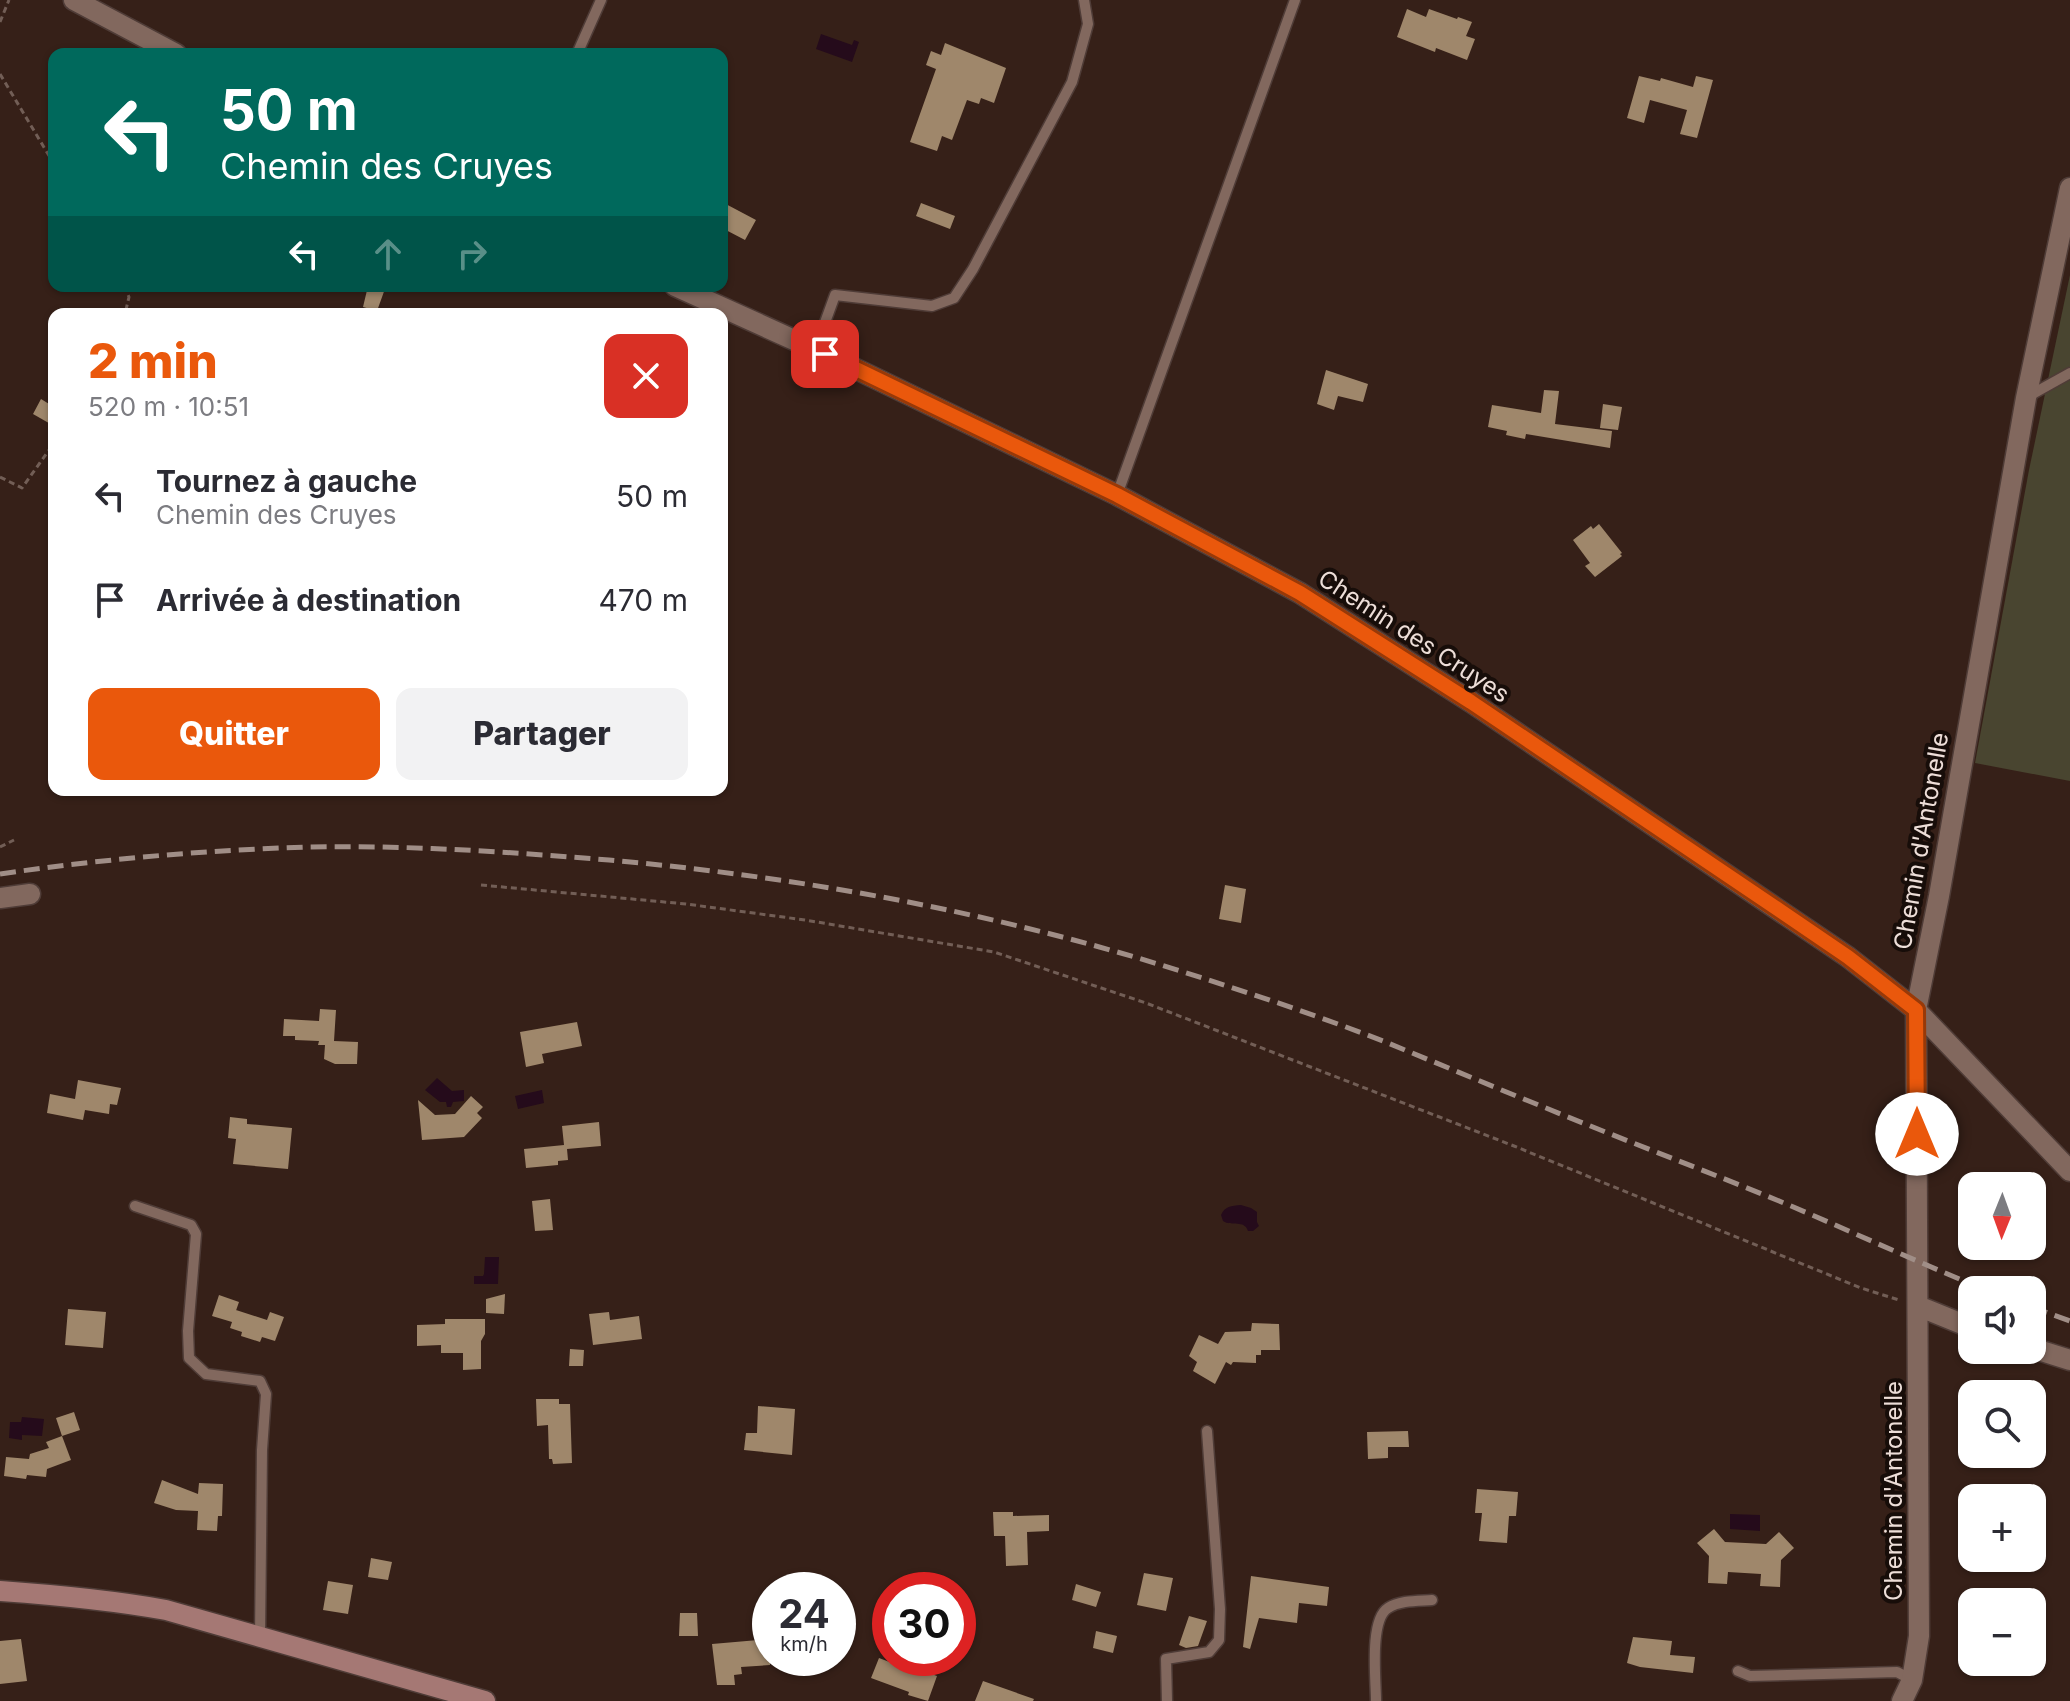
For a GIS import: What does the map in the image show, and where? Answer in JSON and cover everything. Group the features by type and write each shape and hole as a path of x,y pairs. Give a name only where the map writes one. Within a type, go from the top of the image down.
{"main road":[{"path":"0,1591 119,1601 166,1610 485,1701"}],"street":[{"path":"74,0 165,48"},
{"name":"Chemin d'Antonelle","path":"1902,1701 1912,1680 1919,1636 1916,1010 1939,896 2026,398 2070,188"},
{"name":"Chemin des Cruyes","path":"688,292 723,308"},
{"name":"Chemin des Cruyes","path":"728,310 1117,495 1300,593 1460,695 1848,957 1916,1010 2070,1171"},
{"path":"0,898 30,894"},
{"path":"1918,1306 1958,1322"},
{"path":"2046,1352 2070,1360"}],"lane":[{"path":"580,48 601,0"},
{"path":"815,350 835,295 932,306 954,298 973,269 1072,82 1088,24 1084,0"},
{"path":"1117,495 1295,0"},
{"path":"2026,398 2070,373"},
{"path":"135,1206 191,1225 196,1234 188,1331 189,1358 206,1374 260,1381 266,1394 260,1637"},
{"path":"1167,1701 1166,1659 1209,1652 1219,1640 1220,1609 1207,1431"},
{"path":"1376,1701 1375,1646 1378,1623 1385,1609 1397,1604 1432,1600"},
{"path":"1738,1671 1750,1676 1897,1672 1912,1680"}],"path":[{"path":"0,22 9,0"},
{"path":"0,74 48,154"},
{"path":"0,477 22,488 48,451"},
{"path":"0,847 14,840"},
{"path":"481,885 686,904 994,952 1146,1003 1514,1146 1861,1288 1918,1306"}],"shaded area":[{"path":"821,34 852,45 854,40 859,42 852,62 816,49"},
{"path":"2070,275 2070,781 1975,763 2029,470"},
{"path":"437,1078 452,1091 464,1090 464,1101 453,1102 451,1107 447,1107 446,1102 440,1102 425,1090"},
{"path":"542,1090 544,1103 518,1109 515,1096"},
{"path":"1241,1205 1257,1212 1259,1226 1253,1231 1248,1231 1241,1224 1223,1221 1221,1215 1224,1210"},
{"path":"485,1257 499,1257 498,1284 474,1284 474,1276 484,1274"},
{"path":"22,1417 44,1419 42,1436 22,1435 22,1440 9,1438 10,1422 21,1422"},
{"path":"1730,1514 1760,1515 1760,1531 1730,1529"}],"building":[{"path":"1407,9 1426,17 1429,9 1472,22 1466,36 1475,39 1467,60 1397,37"},
{"path":"945,43 1006,68 994,103 981,98 979,104 967,100 952,140 942,136 937,151 910,142 936,69 926,65 931,51 941,55"},
{"path":"1639,76 1660,81 1661,78 1693,87 1696,76 1713,80 1697,138 1680,134 1687,110 1650,100 1644,123 1627,118"},
{"path":"921,203 955,216 950,229 916,216"},
{"path":"728,205 756,220 745,240 728,231"},
{"path":"367,292 384,292 378,308 363,307"},
{"path":"1326,370 1368,384 1363,402 1338,396 1334,410 1317,404"},
{"path":"1544,390 1559,391 1555,424 1612,431 1610,448 1526,434 1525,439 1488,427 1492,405 1541,413"},
{"path":"41,399 48,403 48,423 33,414"},
{"path":"1603,404 1622,407 1618,430 1600,428"},
{"path":"1599,524 1622,556 1595,577 1585,566 1590,563 1573,540 1591,526 1593,529"},
{"path":"1225,885 1246,889 1241,923 1219,919"},
{"path":"320,1009 336,1010 334,1041 358,1042 357,1064 335,1064 324,1059 325,1045 318,1045 319,1041 283,1036 284,1019 319,1021"},
{"path":"577,1022 582,1046 542,1054 544,1063 526,1067 520,1032"},
{"path":"78,1080 121,1088 117,1105 110,1104 109,1114 85,1110 83,1120 47,1113 50,1094 75,1099"},
{"path":"471,1096 483,1107 477,1113 482,1118 464,1137 422,1140 418,1100 435,1115 455,1114"},
{"path":"230,1117 247,1119 247,1124 292,1128 288,1169 233,1164 236,1139 228,1138"},
{"path":"599,1122 601,1146 567,1149 568,1160 558,1161 558,1165 526,1168 524,1149 564,1145 562,1126"},
{"path":"550,1199 553,1230 535,1231 532,1201"},
{"path":"505,1294 504,1314 486,1313 486,1299"},
{"path":"219,1295 239,1302 232,1322 212,1316"},
{"path":"68,1309 106,1312 103,1348 65,1345"},
{"path":"236,1310 267,1320 270,1312 284,1317 275,1341 262,1337 260,1342 241,1336 242,1332 230,1328"},
{"path":"609,1312 610,1320 639,1316 642,1339 593,1345 589,1314"},
{"path":"445,1319 485,1319 481,1369 463,1370 463,1353 441,1353 441,1345 417,1346 417,1325 445,1324"},
{"path":"1252,1323 1279,1324 1280,1350 1261,1350 1261,1355 1256,1355 1256,1363 1233,1362 1231,1365 1226,1362 1215,1384 1193,1371 1197,1362 1189,1356 1199,1335 1218,1344 1225,1332 1251,1331"},
{"path":"570,1349 584,1350 583,1366 569,1366"},
{"path":"536,1399 559,1399 559,1404 570,1404 572,1463 553,1464 549,1459 548,1425 537,1426"},
{"path":"758,1406 795,1409 792,1455 744,1450 746,1433 757,1433"},
{"path":"74,1412 80,1430 62,1436 56,1418"},
{"path":"1408,1431 1409,1447 1388,1447 1388,1458 1368,1459 1367,1432"},
{"path":"62,1436 71,1460 47,1469 46,1477 27,1475 26,1479 4,1476 6,1457 29,1459 30,1454 49,1448 46,1442"},
{"path":"162,1480 198,1494 199,1483 223,1484 222,1516 218,1516 217,1531 197,1530 198,1511 176,1510 154,1503"},
{"path":"1477,1489 1518,1492 1516,1516 1509,1516 1507,1543 1479,1541 1482,1513 1475,1513"},
{"path":"993,1512 1013,1512 1013,1516 1049,1515 1049,1531 1027,1532 1028,1565 1006,1566 1005,1536 994,1536"},
{"path":"1714,1529 1725,1542 1766,1544 1779,1532 1794,1548 1781,1560 1780,1587 1760,1586 1761,1574 1728,1572 1727,1584 1708,1583 1709,1556 1697,1543"},
{"path":"371,1558 392,1562 388,1580 368,1577"},
{"path":"1144,1573 1173,1578 1166,1611 1137,1605"},
{"path":"1251,1576 1329,1587 1327,1606 1299,1603 1297,1623 1259,1618 1250,1649 1243,1647"},
{"path":"328,1581 353,1585 348,1614 323,1610"},
{"path":"1076,1584 1101,1592 1096,1607 1072,1600"},
{"path":"680,1613 697,1613 698,1636 679,1636"},
{"path":"1189,1616 1207,1621 1198,1646 1186,1648 1179,1645"},
{"path":"1096,1631 1117,1636 1113,1653 1093,1648"},
{"path":"1633,1637 1672,1641 1670,1655 1695,1657 1693,1673 1627,1663"},
{"path":"21,1639 27,1681 0,1684 0,1641"},
{"path":"752,1641 752,1666 741,1667 742,1674 734,1675 735,1685 717,1685 712,1644"},
{"path":"872,1676 937,1676 928,1701 871,1678"},
{"path":"983,1681 1034,1699 975,1701"}],"railway":[{"path":"0,874 232,850 422,848 676,867 809,885 942,909 1008,923 1138,958 1322,1018 1767,1196 1958,1278"},
{"path":"2046,1312 2070,1321"}],"route":[{"path":"825,354 1117,495 1300,593 1471,702 1848,957 1916,1010 1917,1134"}]}
